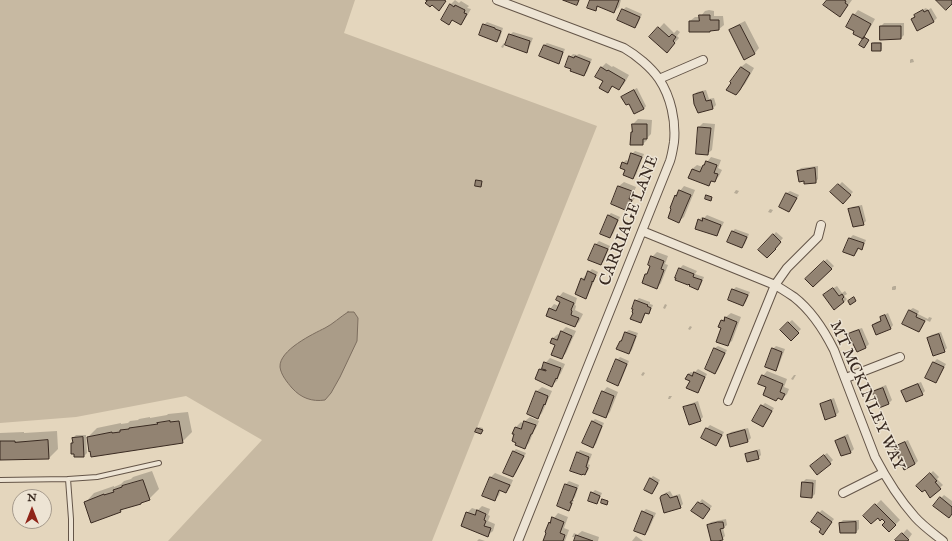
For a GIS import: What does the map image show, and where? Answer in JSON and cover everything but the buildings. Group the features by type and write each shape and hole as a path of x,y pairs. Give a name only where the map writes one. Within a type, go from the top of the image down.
{"street":[{"name":"CARRIAGE LANE","path":"497,0 624,48 640,59 659,79 667,96 673,115 674,128 674,143 670,161 518,541"},
{"path":"659,79 703,60"},
{"path":"728,402 776,285 787,268 818,237 821,225"},
{"name":"MT MCKINLEY WAY","path":"642,231 776,285 794,297 815,317 828,338 846,378 883,473 915,517 943,541"},
{"path":"846,378 900,357"},
{"path":"843,493 883,473"}],"lane":[{"path":"0,480 97,477 159,463"},
{"path":"68,479 71,541"}],"shaded area":[{"path":"0,0 355,0 344,33 597,126 432,541 168,541 262,440 186,396 76,417 0,423"},
{"path":"348,312 354,312 358,318 357,341 340,377 331,393 325,400 311,400 303,397 292,388 284,378 280,367 281,361 285,355 298,343 328,326"}]}
